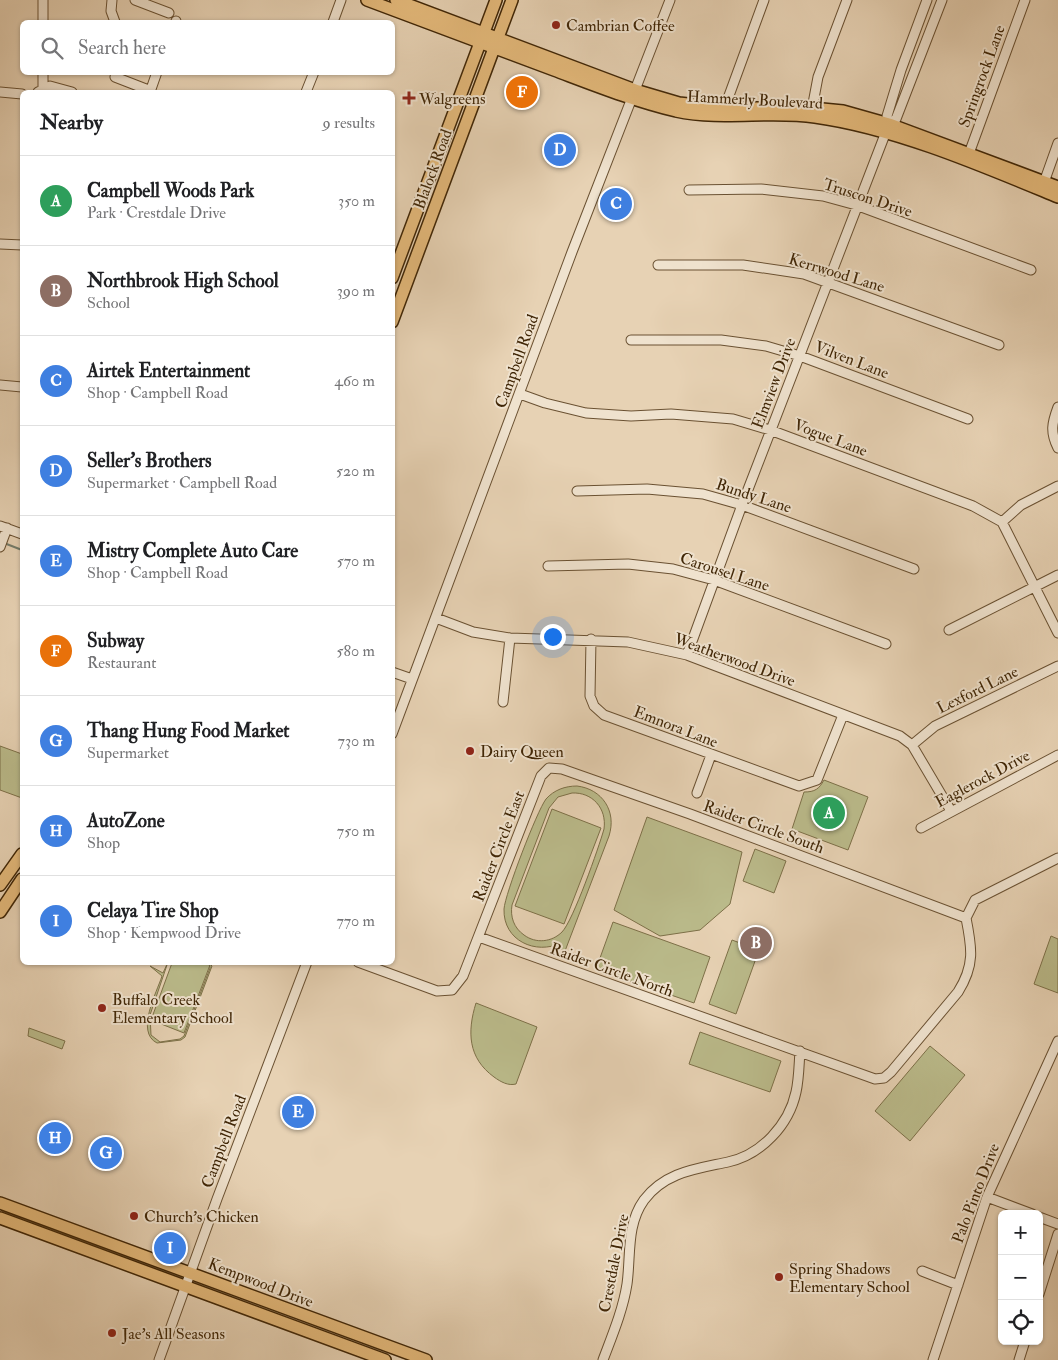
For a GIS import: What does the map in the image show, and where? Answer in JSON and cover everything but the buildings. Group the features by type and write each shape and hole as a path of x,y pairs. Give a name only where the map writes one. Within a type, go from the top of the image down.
{"main road":[{"name":"Hammerly Boulevard","path":"367,0 481,37"},
{"name":"Hammerly Boulevard","path":"396,0 496,43 677,111 812,112 842,121 887,128 1042,185 1058,187"},
{"name":"Blalock Road","path":"395,271 496,0"},
{"name":"Blalock Road","path":"395,314 512,0"},
{"path":"447,130 461,137"},
{"name":"Hammerly Boulevard","path":"1042,185 1058,197"},
{"path":"395,274 410,276"},
{"path":"0,885 20,857"},
{"path":"0,912 20,882"},
{"name":"Kempwood Drive","path":"0,1203 426,1360"},
{"name":"Kempwood Drive","path":"0,1218 385,1360"},
{"path":"104,1256 108,1242"},
{"path":"287,1309 287,1323"},
{"path":"354,1348 360,1336"}],"street":[{"path":"43,0 43,20"},
{"path":"112,0 111,11 114,20"},
{"path":"135,0 169,13"},
{"path":"334,20 341,0"},
{"name":"Campbell Road","path":"395,726 572,252 670,0"},
{"path":"723,112 764,0"},
{"path":"812,112 818,77 847,0"},
{"name":"Elmview Drive","path":"687,654 770,430 887,128 887,116 901,70 927,0"},
{"name":"Elmview Drive","path":"887,128 896,119 942,0"},
{"name":"Springrock Lane","path":"968,158 1025,0"},
{"path":"41,90 43,75"},
{"path":"151,90 156,75"},
{"path":"307,90 313,75"},
{"path":"115,77 145,90"},
{"path":"44,90 50,86 65,90"},
{"path":"0,92 20,94"},
{"path":"1042,185 1058,143"},
{"name":"Truscon Drive","path":"689,190 779,190 823,196 856,206 1031,270"},
{"path":"0,244 20,245"},
{"name":"Kerrwood Lane","path":"658,265 764,266 828,281 999,345"},
{"name":"Vilven Lane","path":"631,340 721,340 766,346 800,356 968,419"},
{"path":"0,385 20,387"},
{"name":"Vogue Lane","path":"520,394 552,405 586,413 631,416 697,416 733,419 770,430 973,506 1002,522"},
{"path":"1058,406 1052,422 1051,434 1058,448"},
{"path":"1058,486 1021,505 1002,522 1058,634"},
{"name":"Bundy Lane","path":"576,491 656,490 703,494 742,504 914,569"},
{"path":"0,547 4,529 20,533"},
{"name":"Carousel Lane","path":"548,566 628,564 673,569 714,580 886,644"},
{"path":"949,630 1058,575"},
{"name":"Weatherwood Drive","path":"436,618 473,632 510,638 591,639 628,642 687,654 900,736 912,744"},
{"path":"504,702 510,638"},
{"name":"Emnora Lane","path":"591,639 590,696 594,706 604,715 799,786 817,780 843,715"},
{"name":"Lexford Lane","path":"912,744 935,726 1058,666"},
{"path":"395,673 412,679"},
{"path":"912,744 951,811"},
{"path":"697,793 711,755"},
{"name":"Eaglerock Drive","path":"921,828 1058,755"},
{"name":"Raider Circle South","path":"549,768 562,769 690,814 966,918"},
{"name":"Raider Circle East","path":"479,937 541,776 549,768"},
{"path":"966,918 975,900 1058,858"},
{"name":"Raider Circle North","path":"479,937 875,1079 884,1078 936,1019 966,979 971,958 966,918"},
{"path":"366,965 437,991 452,990 463,976 479,937"},
{"name":"Campbell Road","path":"159,1360 306,965"},
{"name":"Palo Pinto Drive","path":"934,1360 987,1197 1058,1041"},
{"name":"Crestdale Drive","path":"603,1360 625,1293 633,1223 643,1201 655,1188 677,1174 748,1155 775,1135 788,1114 796,1093 800,1051"},
{"path":"987,1197 1021,1210"},
{"path":"1043,1218 1058,1224"},
{"path":"1043,1281 1058,1234"},
{"path":"922,1271 958,1285"},
{"path":"1019,1360 1024,1345"}],"green space":[{"path":"0,746 20,753 20,797 0,790"},
{"path":"824,780 868,797 848,850 792,829 804,792 816,789"},
{"path":"573,786 586,788 600,797 609,810 611,827 565,951 559,949 561,943 551,946 532,946 515,937 509,930 505,920 504,909 515,871 546,799 560,789","holes":["579,793 592,798 597,803 603,814 604,829 585,883 567,925 554,938 544,941 534,940 524,935 515,926 512,918 512,905 549,808 558,797"]},
{"path":"552,809 601,828 564,924 515,906"},
{"path":"647,817 742,852 730,904 700,930 660,936 614,910"},
{"path":"755,849 786,861 774,893 743,881"},
{"path":"613,922 710,957 694,1003 596,969"},
{"path":"1051,936 1058,939 1058,993 1034,984"},
{"path":"732,940 759,950 736,1014 709,1004"},
{"path":"167,965 150,1015 151,1035 160,1042 180,1039 184,1036 210,968 209,965 212,966 185,1037 181,1040 157,1043 151,1038 148,1030 148,1021 152,1001 162,976 150,966 163,973"},
{"path":"171,965 210,965 184,1033 151,1020"},
{"path":"476,1003 537,1027 516,1084 505,1083 499,1080 485,1070 479,1062 472,1044 471,1034 471,1024"},
{"path":"29,1028 65,1041 62,1049 28,1036"},
{"path":"700,1032 781,1061 770,1092 689,1064"},
{"path":"930,1046 965,1075 910,1141 875,1111"}],"waterway":[{"path":"4,543 20,549"}],"place":[{"name":"Cambrian Coffee","path":"556,25"},
{"name":"Subway","path":"522,92"},
{"name":"Walgreens","path":"409,98"},
{"name":"Seller's Brothers","path":"560,150"},
{"name":"Airtek Entertainment","path":"616,204"},
{"name":"Dairy Queen","path":"470,751"},
{"name":"Campbell Woods Park","path":"829,813"},
{"name":"Northbrook High School","path":"756,943"},
{"name":"Buffalo Creek Elementary School","path":"102,1008"},
{"name":"Mistry Complete Auto Care","path":"298,1112"},
{"name":"AutoZone","path":"55,1138"},
{"name":"Thang Hung Food Market","path":"106,1153"},
{"name":"Church's Chicken","path":"134,1216"},
{"name":"Celaya Tire Shop","path":"170,1248"},
{"name":"Spring Shadows Elementary School","path":"779,1277"},
{"name":"Jae's All Seasons","path":"112,1333"}]}
